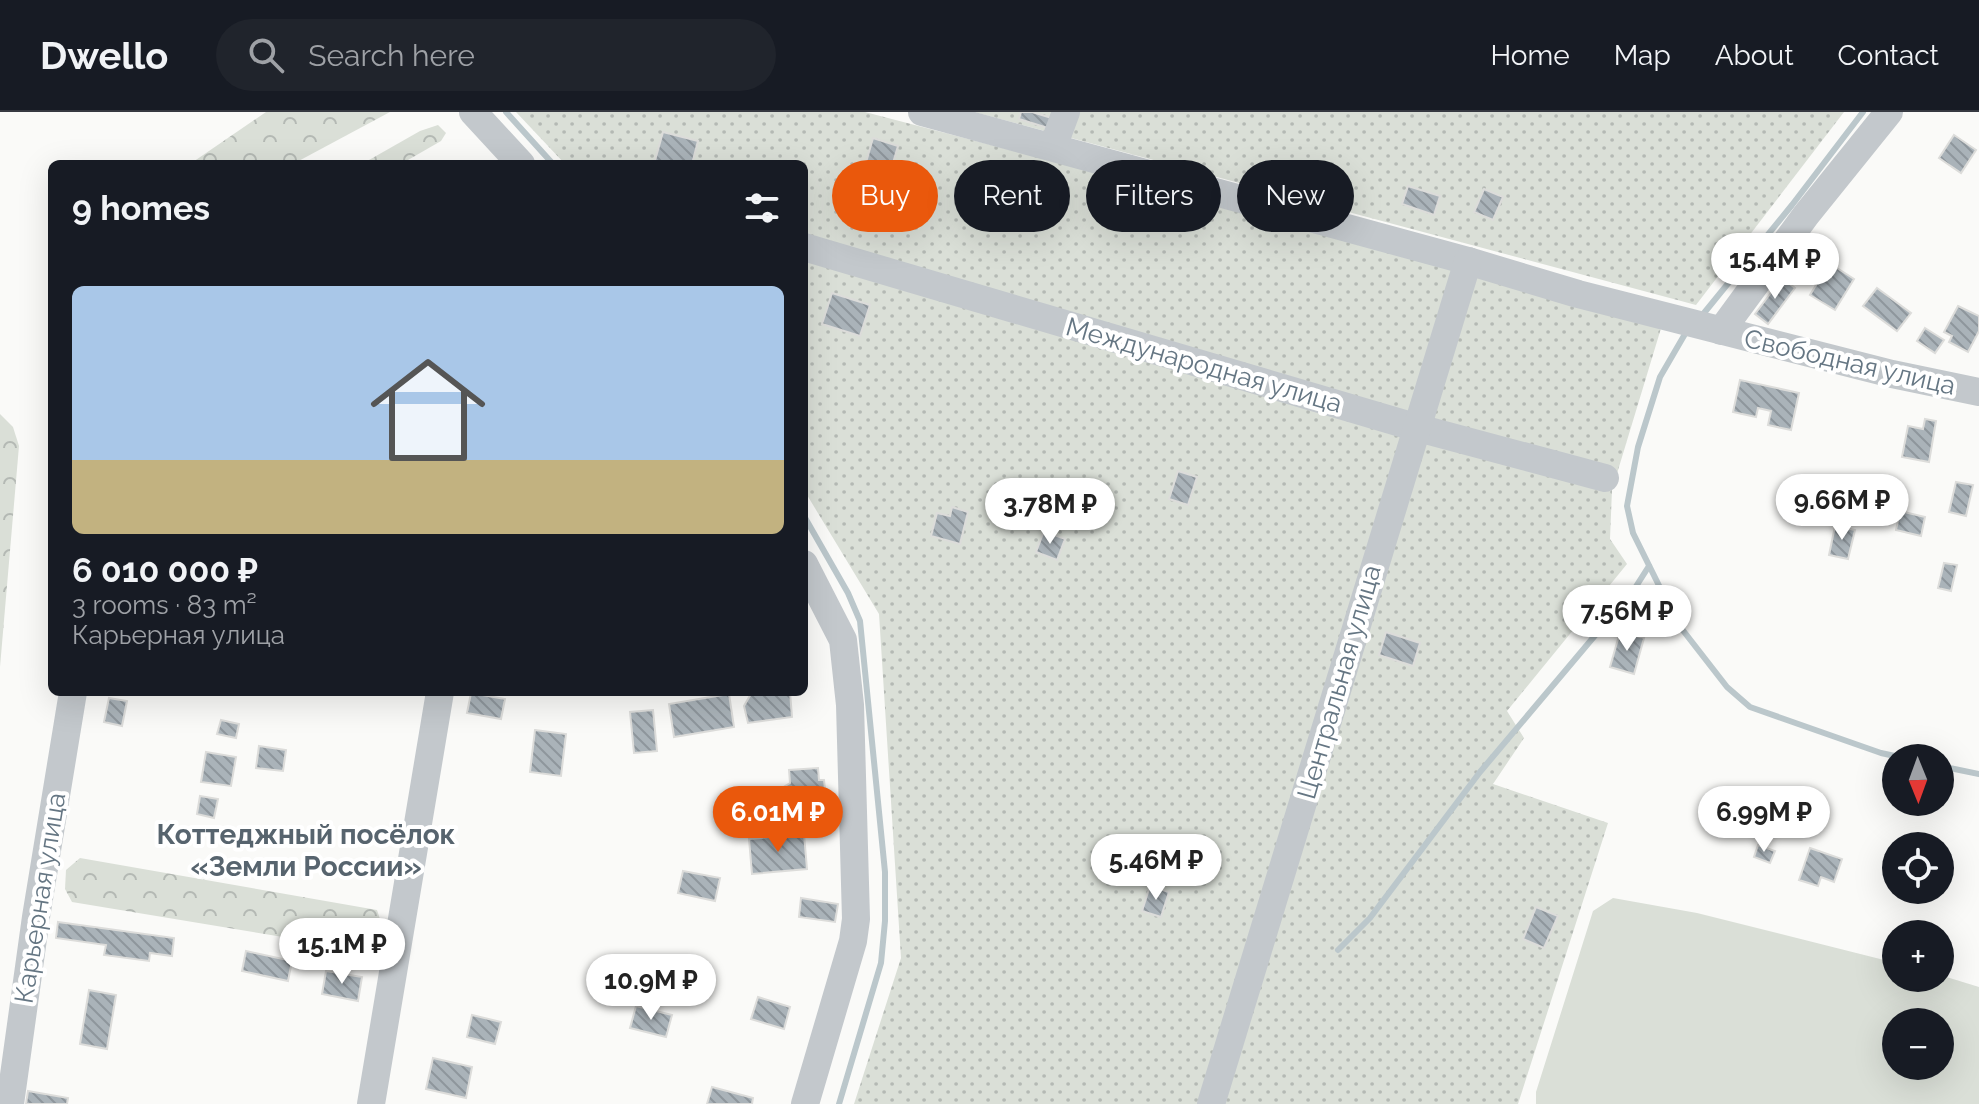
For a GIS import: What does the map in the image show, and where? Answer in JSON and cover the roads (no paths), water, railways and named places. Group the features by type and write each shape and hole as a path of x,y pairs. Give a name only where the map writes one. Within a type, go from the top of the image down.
{"street":[{"path":"473,112 517,160"},
{"name":"Свободная улица","path":"922,112 1578,294 1892,374 1979,392"},
{"path":"1053,147 1066,112"},
{"path":"1721,331 1806,215 1889,112"},
{"name":"Международная улица","path":"808,248 1418,428 1605,478"},
{"name":"Центральная улица","path":"1211,1104 1280,886 1369,580 1468,261"},
{"path":"805,1104 853,941 856,919 850,705 843,640 808,572"},
{"name":"Карьерная улица","path":"10,1104 36,917 72,696"},
{"path":"371,1104 439,696"}],"waterway":[{"path":"506,112 549,160"},
{"path":"1704,313 1863,112"},
{"path":"1685,334 1660,377 1638,447 1627,506 1633,533 1678,624 1727,687 1750,707 1882,753"},
{"path":"808,523 848,593 860,621 885,872 881,963 839,1104"},
{"path":"1338,950 1370,918 1480,772 1635,588 1649,566"},
{"path":"1954,769 1979,774"}],"district":[{"name":"Коттеджный посёлок «Земли России»","path":"306,850"}]}
